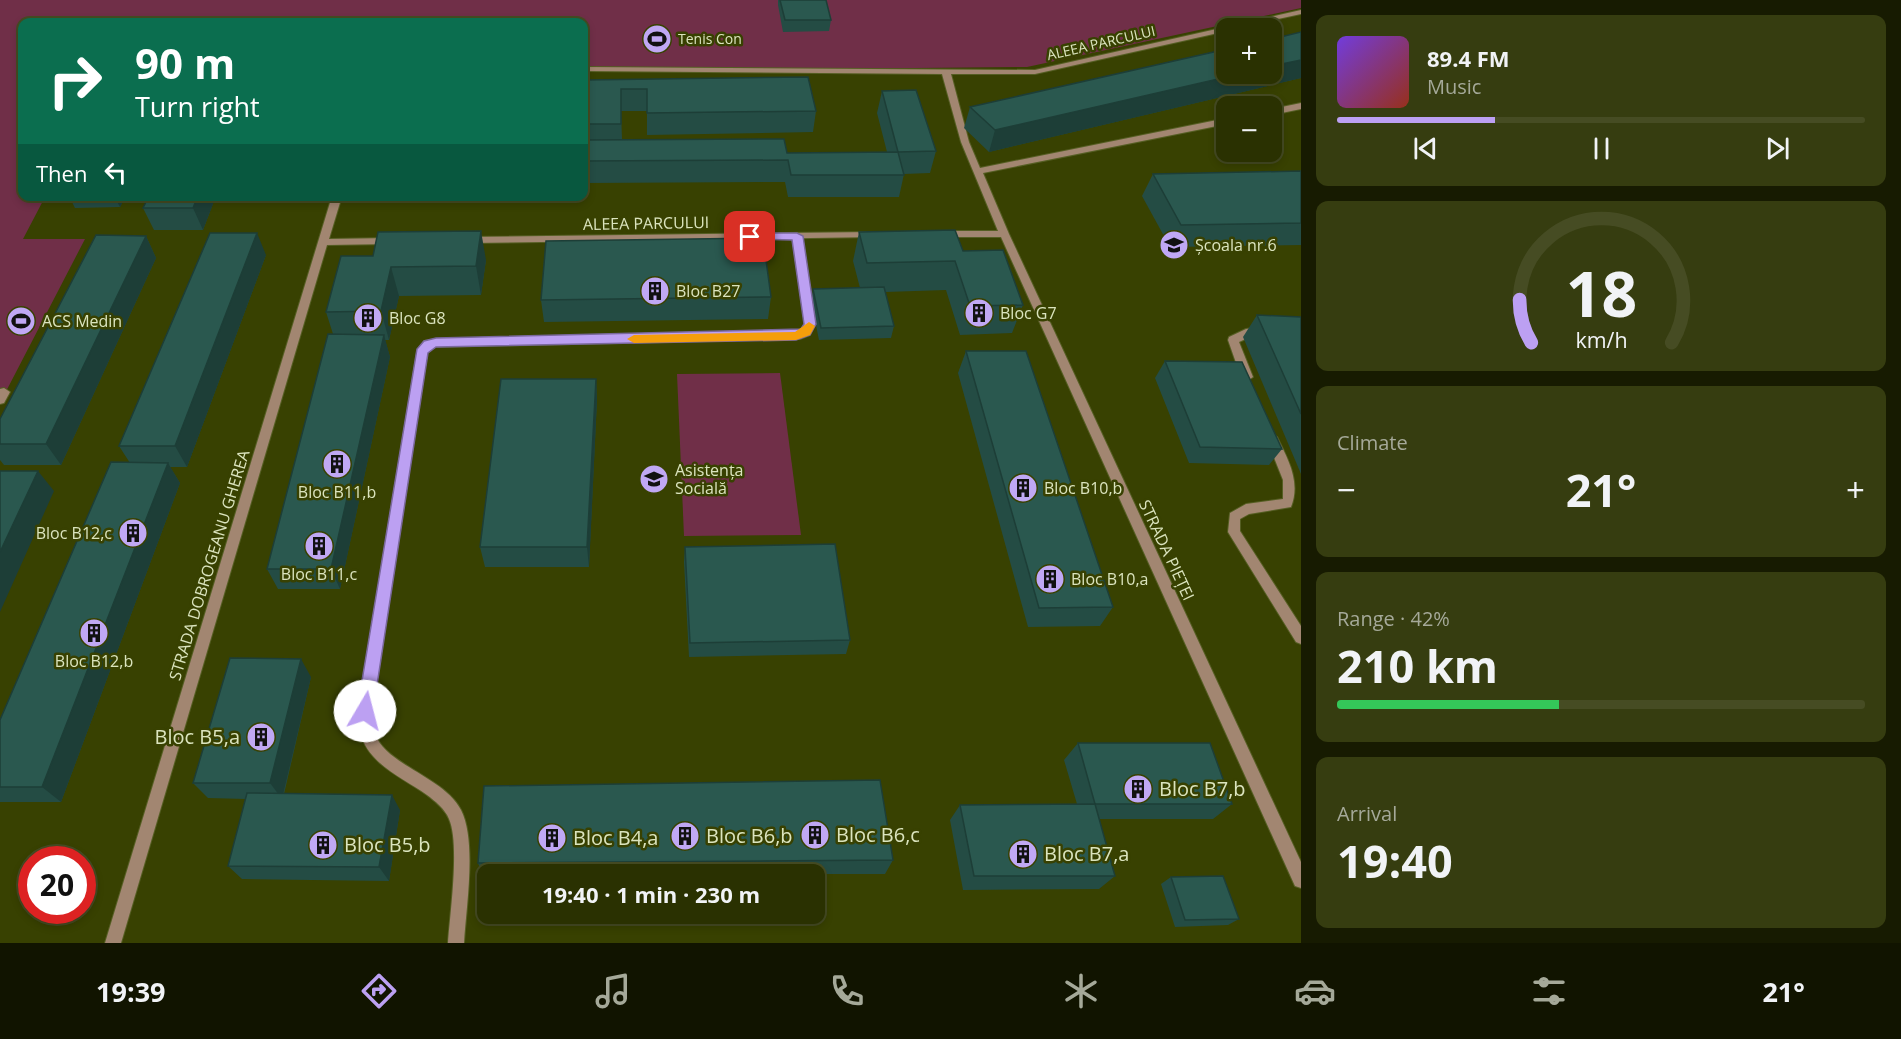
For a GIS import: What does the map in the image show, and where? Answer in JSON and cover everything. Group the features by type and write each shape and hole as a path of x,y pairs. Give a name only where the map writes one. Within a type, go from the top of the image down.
{"street":[{"name":"ALEEA PARCULUI","path":"1275,18 1301,12"},
{"name":"ALEEA PARCULUI","path":"588,69 1035,72 1216,32"},
{"name":"STRADA PIEȚEI","path":"946,72 965,142 1004,234 1301,880"},
{"path":"1282,110 1301,106"},
{"path":"977,171 1216,123"},
{"name":"STRADA DOBROGEANU GHEREA","path":"113,943 336,201"},
{"path":"935,235 1004,234"},
{"name":"ALEEA PARCULUI","path":"454,240 889,235"},
{"path":"456,943 460,851 456,815 442,797 389,760 370,740 365,711 422,352 428,344 436,343 796,336 806,332 810,324 797,236"},
{"path":"324,242 407,241"},
{"path":"1251,388 1233,340 1250,332 1275,331"},
{"path":"1269,432 1292,486 1291,495 1287,503 1246,509 1234,518 1234,532 1301,638"}],"shaded area":[{"path":"0,0 1301,0 1301,8 1255,18 1216,18 1216,26 1027,67 588,71 588,18 18,18 18,201 43,201 23,239 85,239 0,403"},
{"path":"780,373 801,535 684,536 677,374"}],"building":[{"path":"780,0 826,0 831,20 785,20"},
{"path":"1301,32 1301,60 1282,64 1282,37"},
{"path":"1216,51 1216,79 995,130 970,107"},
{"path":"808,77 816,111 647,113 647,89 621,89 621,124 588,124 588,80"},
{"path":"916,90 936,151 898,152 882,91"},
{"path":"784,139 787,153 898,152 904,175 791,175 788,160 588,161 588,140"},
{"path":"1301,171 1301,223 1181,225 1153,174"},
{"path":"146,201 196,201 193,208 143,208"},
{"path":"955,230 963,251 1003,250 1023,305 970,306 955,261 867,263 859,232"},
{"path":"481,231 476,266 391,267 381,311 326,312 341,256 373,256 378,232"},
{"path":"210,233 257,233 175,446 119,446"},
{"path":"96,235 146,236 46,444 0,444 0,419"},
{"name":"Bloc B27","path":"763,238 771,297 541,300 546,241"},
{"path":"884,287 894,326 821,328 813,289"},
{"path":"1257,315 1301,317 1301,414"},
{"path":"328,334 384,335 331,569 267,569"},
{"path":"966,351 1026,351 1113,607 1039,608"},
{"path":"1165,361 1242,362 1282,449 1200,447"},
{"path":"501,379 596,379 587,547 480,547"},
{"path":"111,462 168,463 42,787 0,787 0,720"},
{"path":"0,471 38,471 0,552"},
{"path":"835,544 850,640 690,643 685,547"},
{"name":"Bloc B5,a","path":"230,658 301,659 270,783 193,783"},
{"name":"Bloc B7,b","path":"1078,743 1210,743 1232,804 1095,804"},
{"path":"880,780 893,860 478,863 484,786"},
{"name":"Bloc B5,b","path":"247,793 392,795 379,867 228,866"},
{"name":"Bloc B7,a","path":"1095,804 1115,876 974,876 960,805"},
{"path":"1223,876 1239,919 1185,920 1171,877"}],"slow traffic":[{"path":"634,339 796,336 806,332 809,326"}],"place":[{"name":"Tenis Con","path":"657,39"},
{"name":"Școala nr.6","path":"1174,245"},
{"name":"Bloc B27","path":"655,291"},
{"name":"Bloc G7","path":"979,313"},
{"name":"Bloc G8","path":"368,318"},
{"name":"ACS Medin","path":"21,321"},
{"name":"Bloc B11,b","path":"337,464"},
{"name":"Asistența Socială","path":"654,479"},
{"name":"Bloc B10,b","path":"1023,488"},
{"name":"Bloc B12,c","path":"133,533"},
{"name":"Bloc B11,c","path":"319,546"},
{"name":"Bloc B10,a","path":"1050,579"},
{"name":"Bloc B12,b","path":"94,633"},
{"name":"Bloc B5,a","path":"261,737"},
{"name":"Bloc B7,b","path":"1138,789"},
{"name":"Bloc B6,c","path":"815,835"},
{"name":"Bloc B6,b","path":"685,836"},
{"name":"Bloc B4,a","path":"552,838"},
{"name":"Bloc B5,b","path":"323,845"},
{"name":"Bloc B7,a","path":"1023,854"}],"route":[{"path":"365,711 422,352 428,344 796,336 806,332 810,324 797,236 750,237"}]}
